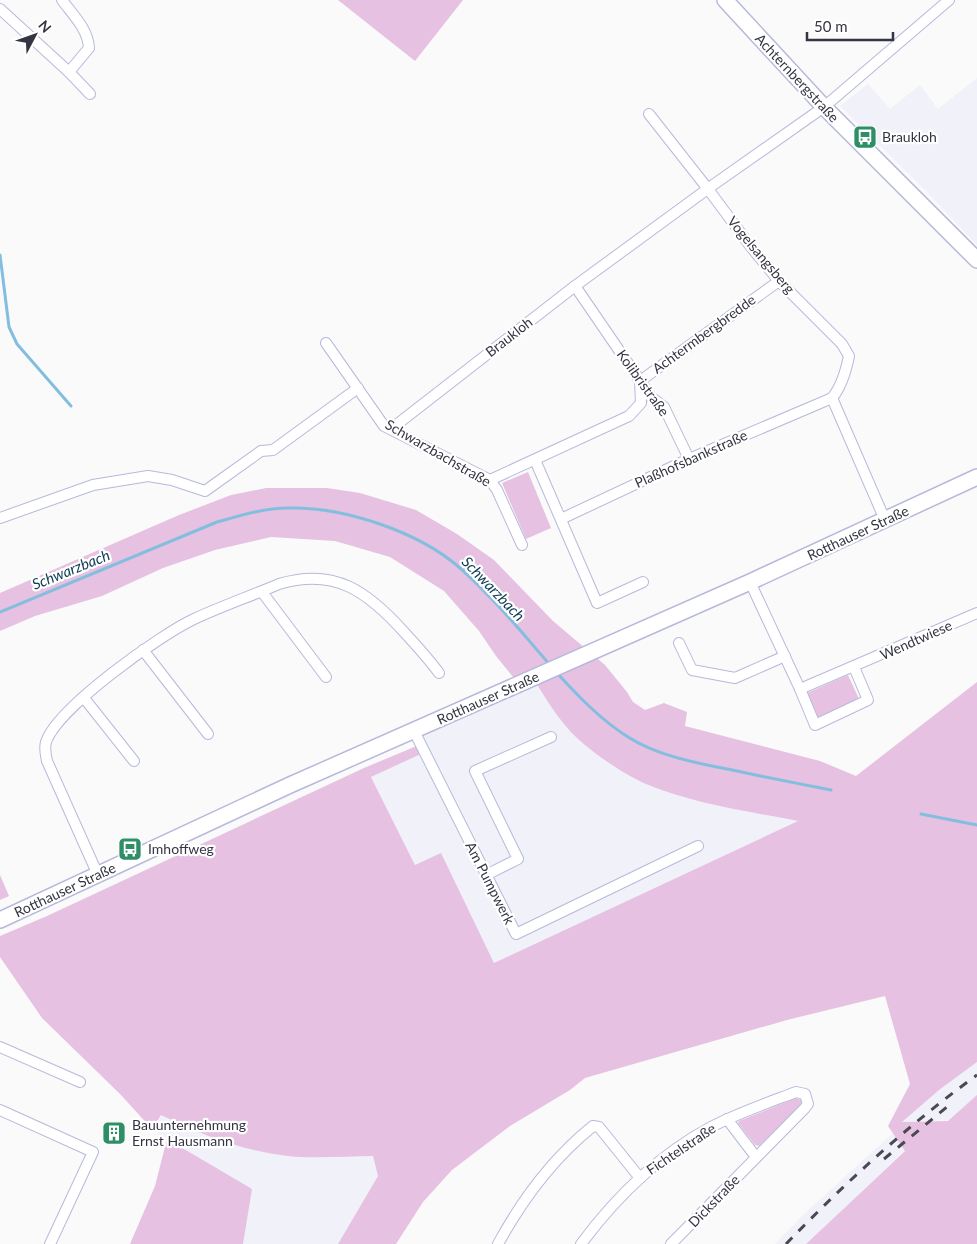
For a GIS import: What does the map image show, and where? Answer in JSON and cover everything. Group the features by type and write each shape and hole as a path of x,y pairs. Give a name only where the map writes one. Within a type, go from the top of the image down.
{"main road":[{"name":"Achternbergstraße","path":"725,0 824,107 977,260"},
{"name":"Rotthauser Straße","path":"0,920 290,785 750,582 977,477"}],"street":[{"path":"62,0 85,32 88,40 88,48 69,72"},
{"name":"Braukloh","path":"391,429 575,286 824,107 949,0"},
{"path":"0,9 69,72 90,94"},
{"name":"Vogelsangsberg","path":"649,114 779,281 842,344 849,356 845,374 837,392 832,398"},
{"name":"Achtermbergbredde","path":"490,480 629,416 641,403 640,381 779,281"},
{"name":"Kolibristraße","path":"575,286 651,397 664,407 689,459"},
{"name":"Schwarzbachstraße","path":"326,343 384,426 490,480 497,490 522,544"},
{"path":"0,518 93,485 139,477 148,476 172,480 205,491 261,451 273,450 358,388"},
{"path":"832,398 885,520"},
{"name":"Plaßhofsbankstraße","path":"561,519 689,459 832,398"},
{"path":"535,460 597,603 643,582"},
{"path":"98,875 47,761 46,742 54,727 113,673 143,650 193,620 292,580 310,579 333,582 368,596 391,617 439,672"},
{"path":"750,582 815,725 868,700 854,667"},
{"path":"262,592 326,678"},
{"name":"Wendtwiese","path":"800,689 977,613"},
{"path":"679,643 692,670 735,678 785,656"},
{"path":"143,650 208,734"},
{"path":"84,698 134,761"},
{"name":"Am Pumpwerk","path":"414,731 516,934 698,846"},
{"path":"486,875 518,859 475,771 551,737"},
{"path":"0,1047 80,1082"},
{"name":"Fichtelstraße","path":"581,1244 599,1220 640,1178 680,1146 727,1119 796,1092 805,1094"},
{"name":"Dickstraße","path":"671,1244 808,1104 805,1094"},
{"path":"0,1110 93,1152 50,1244"},
{"path":"727,1119 756,1157"},
{"path":"498,1244 514,1215 545,1172 593,1126 599,1127 640,1178"}],"shaded area":[{"path":"338,0 463,0 415,61"},
{"path":"977,78 977,245 926,191 840,106 868,84 890,109 920,85 938,109"},
{"path":"528,472 551,528 526,539 502,483"},
{"path":"266,488 327,488 360,493 416,510 457,534 494,560 553,621 605,665 633,702 645,710 664,703 687,712 685,726 820,761 856,776 977,682 977,1062 939,1090 902,1122 948,1121 977,1095 977,1244 806,1244 905,1151 888,1126 910,1084 885,996 787,1020 585,1078 570,1090 510,1126 452,1170 423,1202 396,1244 338,1244 378,1176 373,1156 309,1157 271,1154 223,1141 161,1115 152,1129 120,1094 42,1018 0,957 0,936 47,916 364,768 419,745 423,753 371,777 415,865 441,853 494,963 798,821 683,797 646,784 619,770 577,738 565,725 534,680 518,683 479,631 444,591 390,557 335,541 271,537 215,550 163,568 102,596 35,616 0,631 0,593 179,515 231,495"},
{"path":"848,675 859,699 818,717 807,693"},
{"path":"534,680 735,809 798,821 494,963 441,854 415,865 371,777 423,753 415,731"},
{"path":"0,875 9,896 0,900"},
{"path":"977,1062 977,1100 951,1120 901,1122 939,1090"},
{"path":"796,1098 801,1100 801,1105 759,1146 755,1145 738,1123 739,1121"},
{"path":"161,1115 212,1138 259,1151 291,1156 373,1156 378,1176 338,1244 243,1244 251,1189 152,1130"},
{"path":"893,1133 905,1150 806,1244 775,1244 803,1215"},
{"path":"167,1139 252,1189 243,1244 130,1244 155,1186"}],"waterway":[{"path":"0,255 9,327 17,344 71,406"},
{"name":"Schwarzbach","path":"0,612 217,522 269,509 287,508 332,511 379,524 402,533 424,543 443,555 484,591 551,666"},
{"name":"Schwarzbach","path":"557,673 608,723 628,737 653,750 695,762 831,790"},
{"name":"Schwarzbach","path":"921,814 977,825"}],"railway":[{"path":"786,1244 878,1155 926,1114 977,1075"},
{"path":"884,1159 948,1106"}],"place":[{"name":"Braukloh","path":"865,137"},
{"name":"Imhoffweg","path":"130,849"},
{"name":"Bauunternehmung Ernst Hausmann","path":"114,1133"}]}
